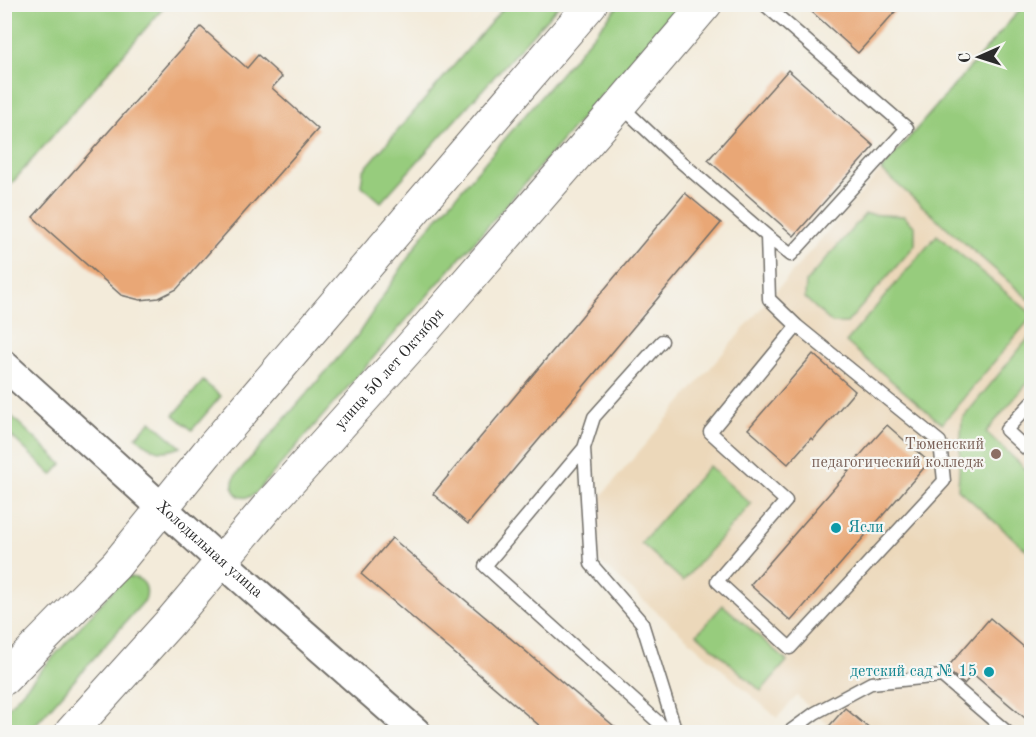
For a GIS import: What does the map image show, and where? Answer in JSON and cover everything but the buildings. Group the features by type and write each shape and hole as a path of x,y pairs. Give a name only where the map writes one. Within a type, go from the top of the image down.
{"main road":[{"path":"4,679 116,565 215,444 591,4"},
{"name":"улица 50 лет Октября","path":"71,732 412,345 706,4"}],"street":[{"name":"Холодильная улица","path":"4,365 416,732"}],"lane":[{"path":"620,105 673,155 791,255 907,128 764,4"},
{"path":"767,236 769,299 797,326 940,442 944,481 790,648 717,581 786,501 710,432 797,326"},
{"path":"662,341 594,417 584,448 591,564 642,623 676,732"},
{"path":"1032,402 1006,430 1032,454"},
{"path":"584,448 485,566 669,732"},
{"path":"789,732 815,713 872,683 942,676 1007,732"}],"shaded area":[{"path":"881,170 1031,301 1031,732 836,732 797,696 777,718 599,561 597,501"}],"green space":[{"path":"4,5 166,5 5,191"},
{"path":"506,5 559,5 381,202 361,185 363,171"},
{"path":"619,5 680,5 255,494 245,497 237,494 233,487 235,476 357,336 423,235"},
{"path":"1024,5 1032,5 1031,301 881,170"},
{"path":"865,214 904,216 915,227 915,245 847,323 832,323 805,298 806,282"},
{"path":"937,235 1032,314 942,424 846,342"},
{"name":"Тюменский педагогический колледж","path":"1031,335 1031,379 986,432 1031,474 1031,554 958,489 962,419"},
{"path":"203,381 221,396 192,430 174,415"},
{"path":"5,410 62,464 52,475 5,430"},
{"path":"151,421 181,447 167,451 157,450 147,446 136,437"},
{"path":"709,466 751,504 683,581 641,543"},
{"path":"127,577 137,578 144,583 145,600 29,732 5,732 5,711"},
{"path":"723,605 787,661 761,691 697,634"}],"place":[{"name":"Тюменский педагогический колледж","path":"996,454"},
{"name":"Ясли","path":"836,528"},
{"name":"детский сад № 15","path":"989,672"}]}
